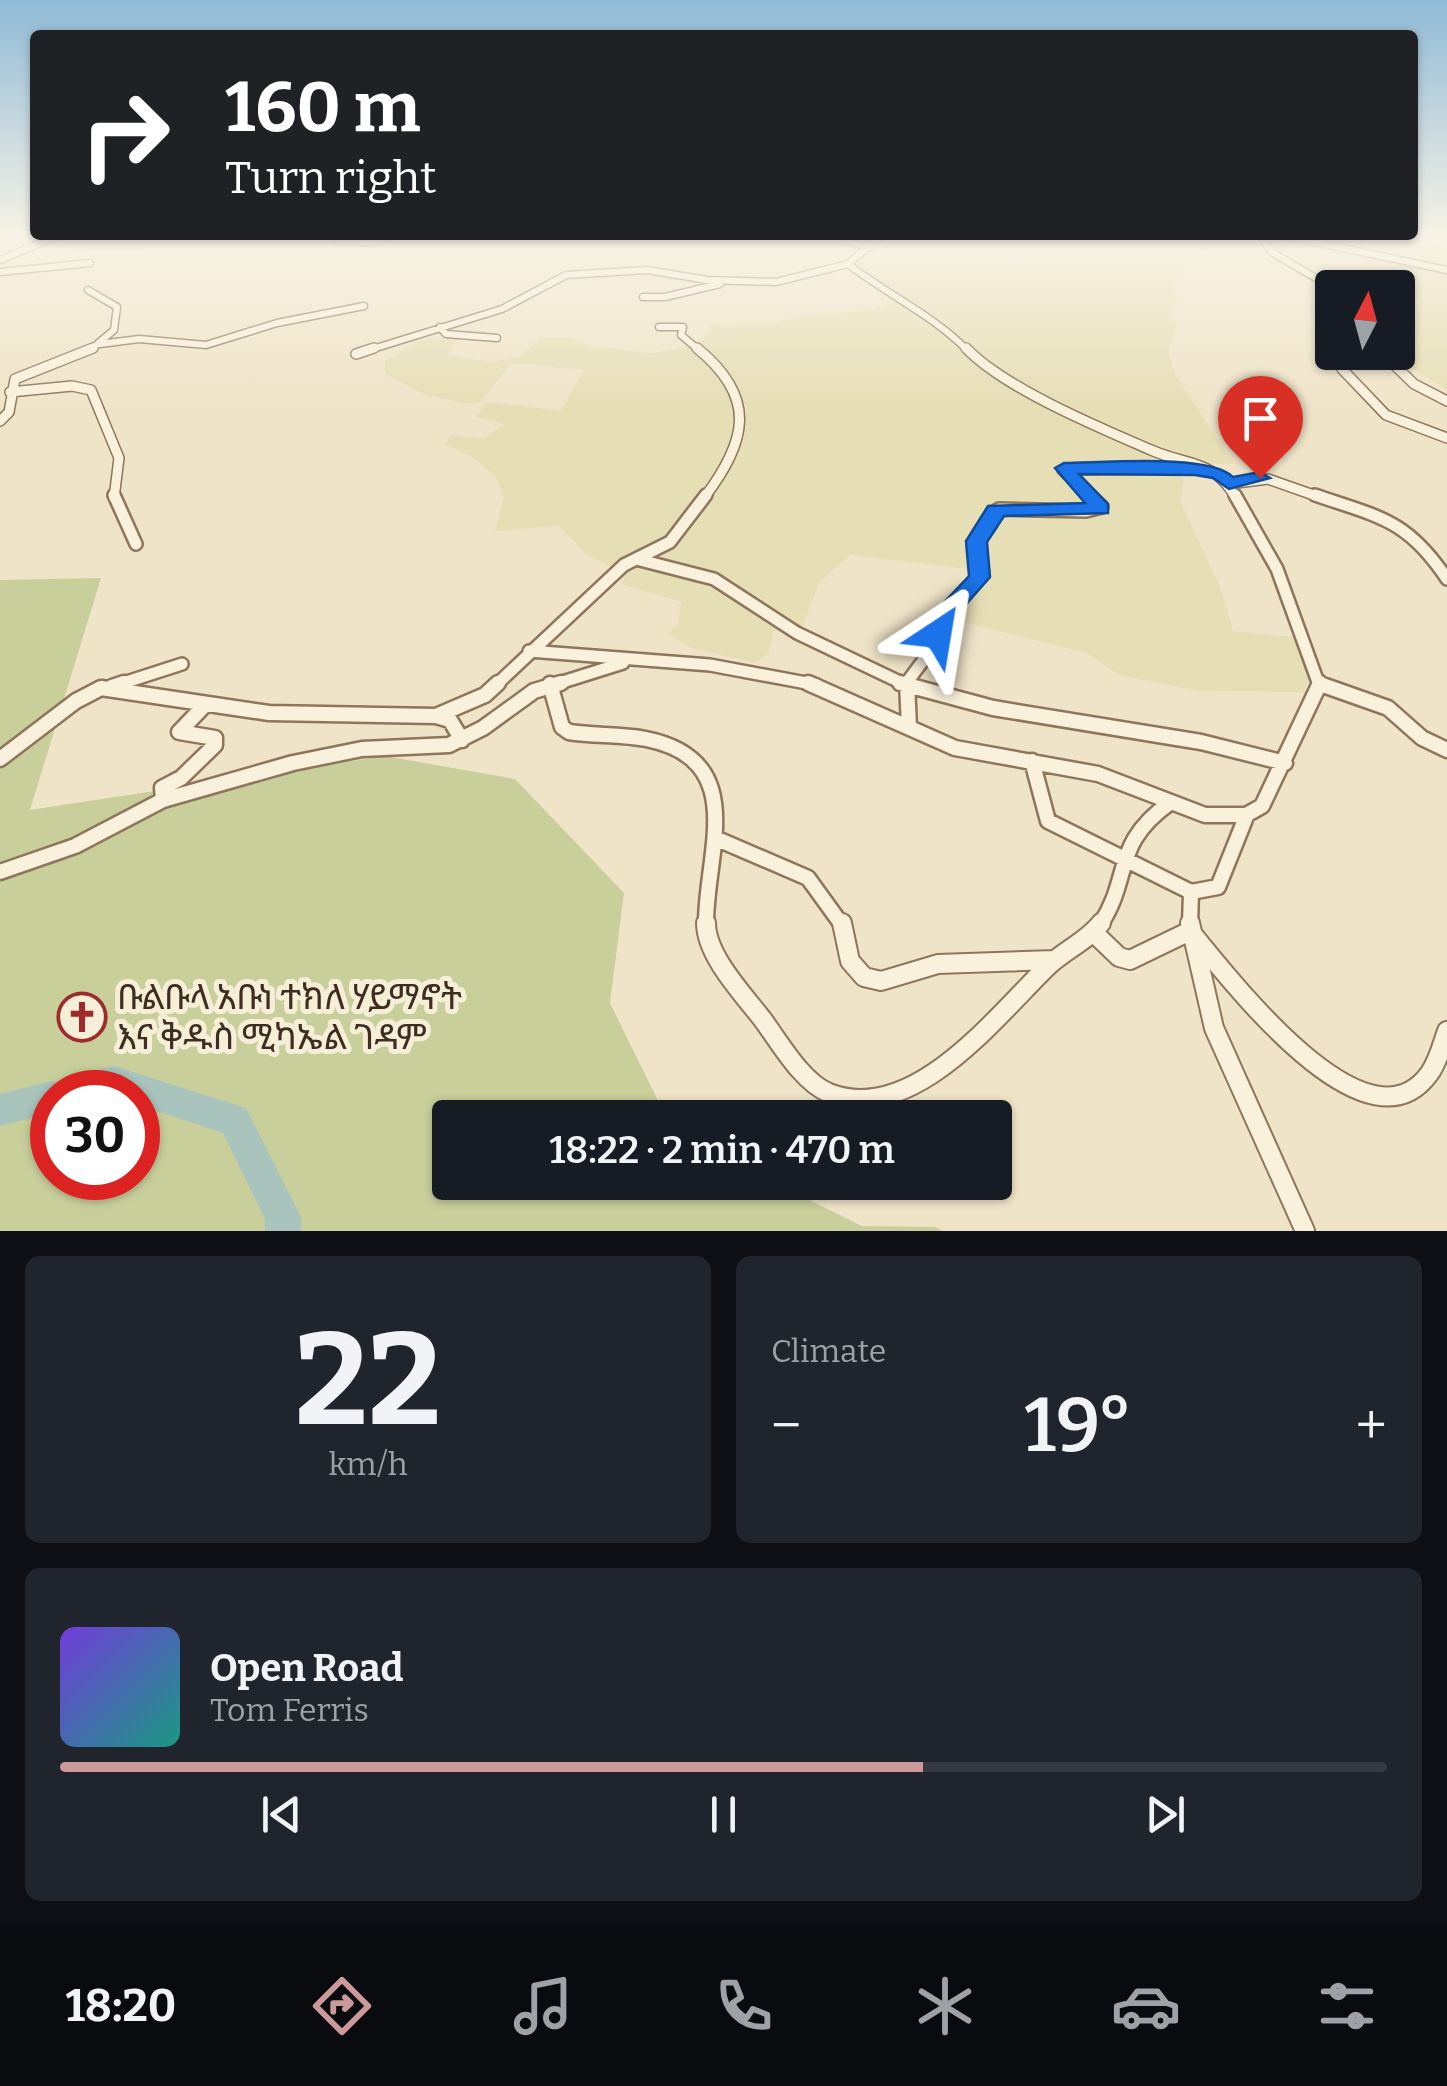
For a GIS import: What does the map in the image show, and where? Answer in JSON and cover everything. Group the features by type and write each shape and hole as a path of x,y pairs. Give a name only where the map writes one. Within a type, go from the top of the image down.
{"street":[{"path":"92,292 118,309 116,328 100,344"},
{"path":"356,354 502,309 537,292"},
{"path":"643,297 686,292"},
{"path":"529,651 727,666 797,679 873,706 956,748 1098,774 1216,818 1246,817 1262,806 1320,684 1317,663 1286,588 1224,478 1154,452 1010,381 976,359 940,322 884,292"},
{"path":"0,421 9,412 10,392 23,374 100,344 146,339 206,345 276,322 364,306"},
{"path":"440,326 446,334 497,338"},
{"path":"436,716 485,695 566,620 573,608 636,560 670,542 710,492 740,444 742,422 721,368 681,334 683,327 659,327"},
{"path":"1343,370 1386,415 1447,438"},
{"path":"1400,370 1414,384 1447,401"},
{"path":"10,392 72,386 91,390 119,458 114,498 136,544"},
{"path":"909,726 905,684 928,654 943,616 980,577 976,541 992,524 995,510 1101,508 1064,468 1268,479 1392,522 1423,543 1447,579"},
{"path":"636,560 714,579 796,633 905,684 993,708 1096,728 1201,742 1285,763"},
{"path":"0,872 75,846 163,800 328,755 438,746 462,740 550,684 638,660"},
{"path":"0,759 76,700 139,677 157,678 182,664"},
{"path":"550,684 562,727 568,732 652,738 692,761 716,796 706,934 714,954 805,1074 838,1096 883,1096 927,1077 992,1024 1054,960 1094,933 1114,901 1122,860 1153,816 1171,802"},
{"path":"1320,684 1384,707 1397,714 1419,740 1447,750"},
{"path":"112,687 205,705 285,714 436,716 450,720 462,740"},
{"path":"163,800 162,788 181,778 216,745 215,738 178,732 205,705"},
{"path":"1032,761 1048,821 1191,892 1218,887 1246,817"},
{"path":"715,838 808,878 841,919 850,961 864,977 881,982 938,964 1054,960"},
{"path":"1191,892 1190,931 1197,972 1226,1061 1305,1231"},
{"path":"1094,933 1119,957 1130,960 1190,931"},
{"path":"1190,931 1267,1020 1316,1066 1350,1090 1392,1096 1411,1092 1427,1078 1447,1030"}],"shaded area":[{"path":"893,292 1175,292 1177,303 1168,308 1176,325 1168,353 1176,376 1234,464 1178,463 1177,472 1184,481 1180,501 1221,589 1233,631 1302,638 1312,673 1304,692 1199,691 1119,675 1087,653 950,619 987,583 987,571 850,555 819,582 802,628 774,631 768,653 756,663 692,648 668,634 678,625 681,602 621,584 626,576 622,572 586,554 559,526 495,531 504,498 496,477 473,457 445,444 450,435 484,439 504,424 476,417 487,402 561,411 584,370 512,363 480,402 469,404 423,394 385,373 385,361 421,339 458,338 448,355 491,362 519,357 541,338 571,338 588,346 651,353 701,344 711,325 768,324 806,315 875,310 900,298"},
{"path":"1415,292 1447,292 1447,390 1415,370 1415,307 1423,303 1415,301"}],"green space":[{"path":"101,578 30,810 385,756 515,779 624,893 610,1003 658,1100 432,1100 432,1200 809,1200 862,1226 936,1227 943,1231 0,1231 0,580"}],"waterway":[{"path":"160,1097 234,1120 283,1217 283,1231"},
{"path":"0,1110 30,1102"}],"place":[{"name":"ቡልቡላ አቡነ ተክለ ሃይማኖት እና ቅዱስ ሚካኤል ገዳም","path":"82,1017"}],"route":[{"path":"938,634 943,616 980,577 976,541 992,524 995,510 1086,511 1102,507 1064,468 1195,469 1219,473 1229,484 1260,478"}]}
